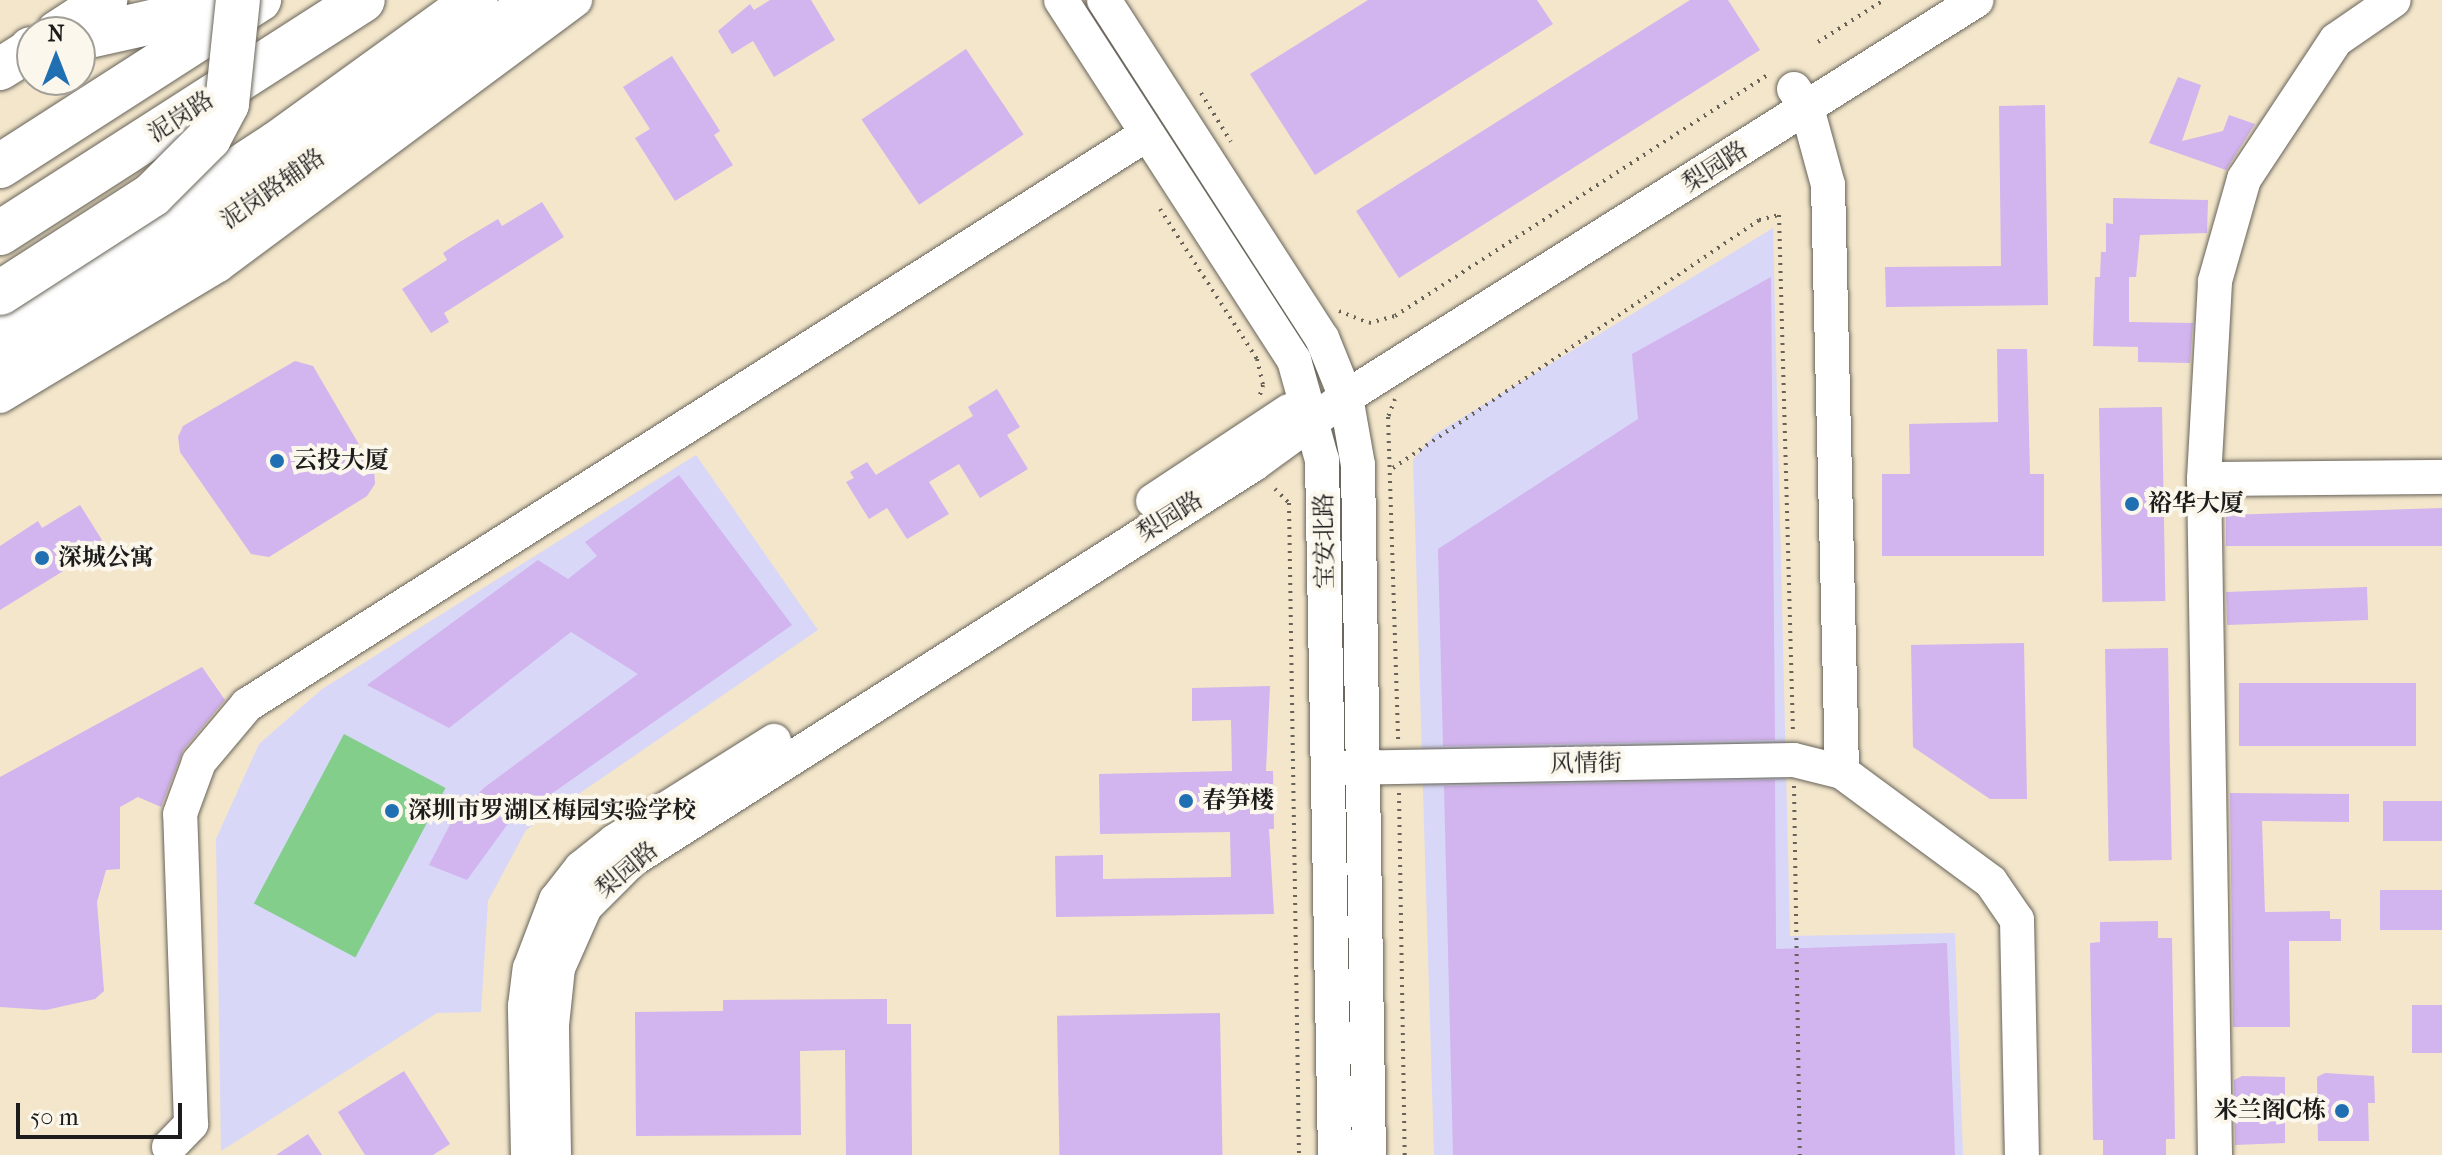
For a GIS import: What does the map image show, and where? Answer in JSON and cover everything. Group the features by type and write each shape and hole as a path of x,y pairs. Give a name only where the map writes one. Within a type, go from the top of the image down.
{"highway":[{"path":"0,293 152,195 209,138 227,104 238,0"},
{"path":"96,34 250,0"},
{"path":"0,166 259,0"},
{"name":"泥岗路","path":"0,233 363,0"},
{"path":"5,352 178,210 476,0"}],"main road":[{"path":"82,16 106,0"},
{"name":"泥岗路辅路","path":"5,352 286,182 535,0"}],"street":[{"path":"0,396 230,257 575,0"},
{"name":"宝安北路","path":"1061,0 1294,360 1309,409 1325,486 1335,1155"},
{"name":"宝安北路","path":"1104,0 1312,321 1342,385 1358,465 1369,1155"},
{"name":"梨园路","path":"528,1155 525,1006 530,968 556,900 581,868 615,841 1309,409 1790,90 1933,0"},
{"name":"梨园路","path":"1790,90 1977,0"},
{"path":"2215,1155 2204,479 2215,281 2244,179 2336,40 2394,0"},
{"path":"1790,90 1828,185 1842,772 1991,882 2017,920 2022,1155"},
{"path":"169,1147 191,1124 180,814 199,762 247,705 1147,134"},
{"name":"梨园路","path":"554,1155 552,1025 558,968 585,907 607,881 665,838 1254,464 1309,409"},
{"path":"2204,479 2442,477"},
{"name":"风情街","path":"1328,768 1794,760 1842,772"}],"path":[{"path":"1818,42 1884,0"},
{"path":"1348,317 1369,323 1395,316 1790,90"},
{"path":"1156,202 1257,359 1263,385 1253,405"},
{"path":"1393,468 1759,220 1779,215 1794,760 1800,1155"},
{"path":"1388,417 1393,468 1405,1155"},
{"path":"1275,489 1289,503 1299,1155"}],"shaded area":[{"path":"1773,228 1790,936 1955,933 1963,1155 1434,1155 1413,460 1434,435"},
{"name":"深圳市罗湖区梅园实验学校","path":"696,455 818,630 526,830 488,901 481,1012 437,1013 221,1151 216,839 259,744 322,689"}],"green space":[{"path":"344,734 446,788 355,958 254,904"}],"building":[{"path":"770,0 811,0 835,40 774,77 753,41 732,54 718,31 750,4 754,10"},
{"path":"1368,0 1537,0 1553,24 1315,175 1250,74"},
{"path":"1690,0 1728,0 1760,50 1399,278 1356,211"},
{"path":"966,49 1024,134 919,205 862,119"},
{"path":"672,56 720,131 714,135 733,165 675,201 635,138 650,129 623,87"},
{"path":"2178,77 2201,85 2182,141 2223,131 2229,115 2255,124 2226,170 2149,143"},
{"path":"2045,105 2048,305 1886,307 1885,267 2001,266 1999,106"},
{"path":"2113,198 2208,200 2207,233 2140,235 2136,277 2129,277 2129,322 2193,323 2190,363 2138,362 2138,347 2093,346 2095,277 2100,277 2101,252 2106,252 2106,223 2113,224"},
{"path":"542,202 564,237 444,313 449,322 431,333 402,289 447,260 443,253 458,243 498,219 502,226"},
{"path":"1771,277 1775,740 1443,746 1438,549 1638,419 1632,354"},
{"path":"1997,349 2027,349 2030,474 2044,474 2044,556 1882,556 1882,474 1910,474 1909,424 1998,422"},
{"name":"云投大厦","path":"295,361 313,366 374,470 375,484 367,496 269,557 251,554 180,452 178,437 183,426"},
{"path":"997,389 1020,427 1007,435 1028,469 980,498 959,464 929,482 949,514 907,539 887,508 869,519 846,482 854,478 850,472 867,462 876,475 973,416 968,407"},
{"name":"裕华大厦","path":"2162,407 2165,601 2102,602 2099,408"},
{"path":"679,475 792,625 507,825 467,880 429,865 454,817 485,787 638,674 571,632 449,728 367,685 538,560 568,579 597,556 585,542"},
{"name":"深城公寓","path":"80,505 102,540 91,547 94,552 0,610 0,546 38,521 42,528"},
{"path":"2442,508 2442,546 2226,546 2226,515"},
{"path":"2367,587 2368,620 2227,625 2226,592"},
{"path":"2024,643 2027,799 1990,799 1913,747 1911,645"},
{"path":"2168,648 2172,860 2109,861 2105,649"},
{"path":"202,667 225,700 183,750 161,807 138,797 120,807 120,869 106,870 97,902 104,991 95,999 46,1010 0,1007 0,777"},
{"path":"2239,683 2416,683 2416,746 2239,746"},
{"name":"春笋楼","path":"1270,686 1266,771 1273,771 1274,829 1269,829 1274,914 1056,917 1055,856 1103,855 1103,879 1231,877 1230,832 1100,834 1099,774 1232,771 1231,720 1192,721 1192,688"},
{"path":"1775,780 1776,949 1947,943 1955,1155 1453,1155 1444,786"},
{"path":"2230,793 2349,794 2349,822 2262,821 2265,912 2330,911 2330,919 2341,919 2341,941 2289,941 2290,1027 2233,1027"},
{"path":"2383,801 2442,801 2442,841 2383,841"},
{"path":"2380,890 2442,890 2442,930 2380,930"},
{"path":"2158,921 2158,938 2172,938 2175,1139 2166,1139 2166,1155 2103,1155 2103,1140 2093,1140 2090,943 2100,942 2100,922"},
{"path":"887,999 887,1024 911,1024 912,1155 846,1155 845,1050 800,1051 801,1135 636,1136 635,1012 723,1011 723,1000"},
{"path":"2412,1005 2442,1005 2442,1053 2412,1053"},
{"path":"1220,1013 1222,1155 1059,1155 1057,1016"},
{"path":"404,1071 450,1144 433,1155 365,1155 338,1112"},
{"name":"米兰阁C栋","path":"2325,1073 2374,1076 2375,1103 2368,1103 2369,1141 2318,1141 2317,1077"},
{"path":"2242,1076 2285,1077 2285,1143 2235,1145 2234,1080"},
{"path":"308,1134 322,1155 276,1155"}],"place":[{"name":"云投大厦","path":"277,461"},
{"name":"裕华大厦","path":"2132,504"},
{"name":"深城公寓","path":"42,558"},
{"name":"春笋楼","path":"1186,801"},
{"name":"深圳市罗湖区梅园实验学校","path":"392,811"},
{"name":"米兰阁C栋","path":"2342,1111"}]}
